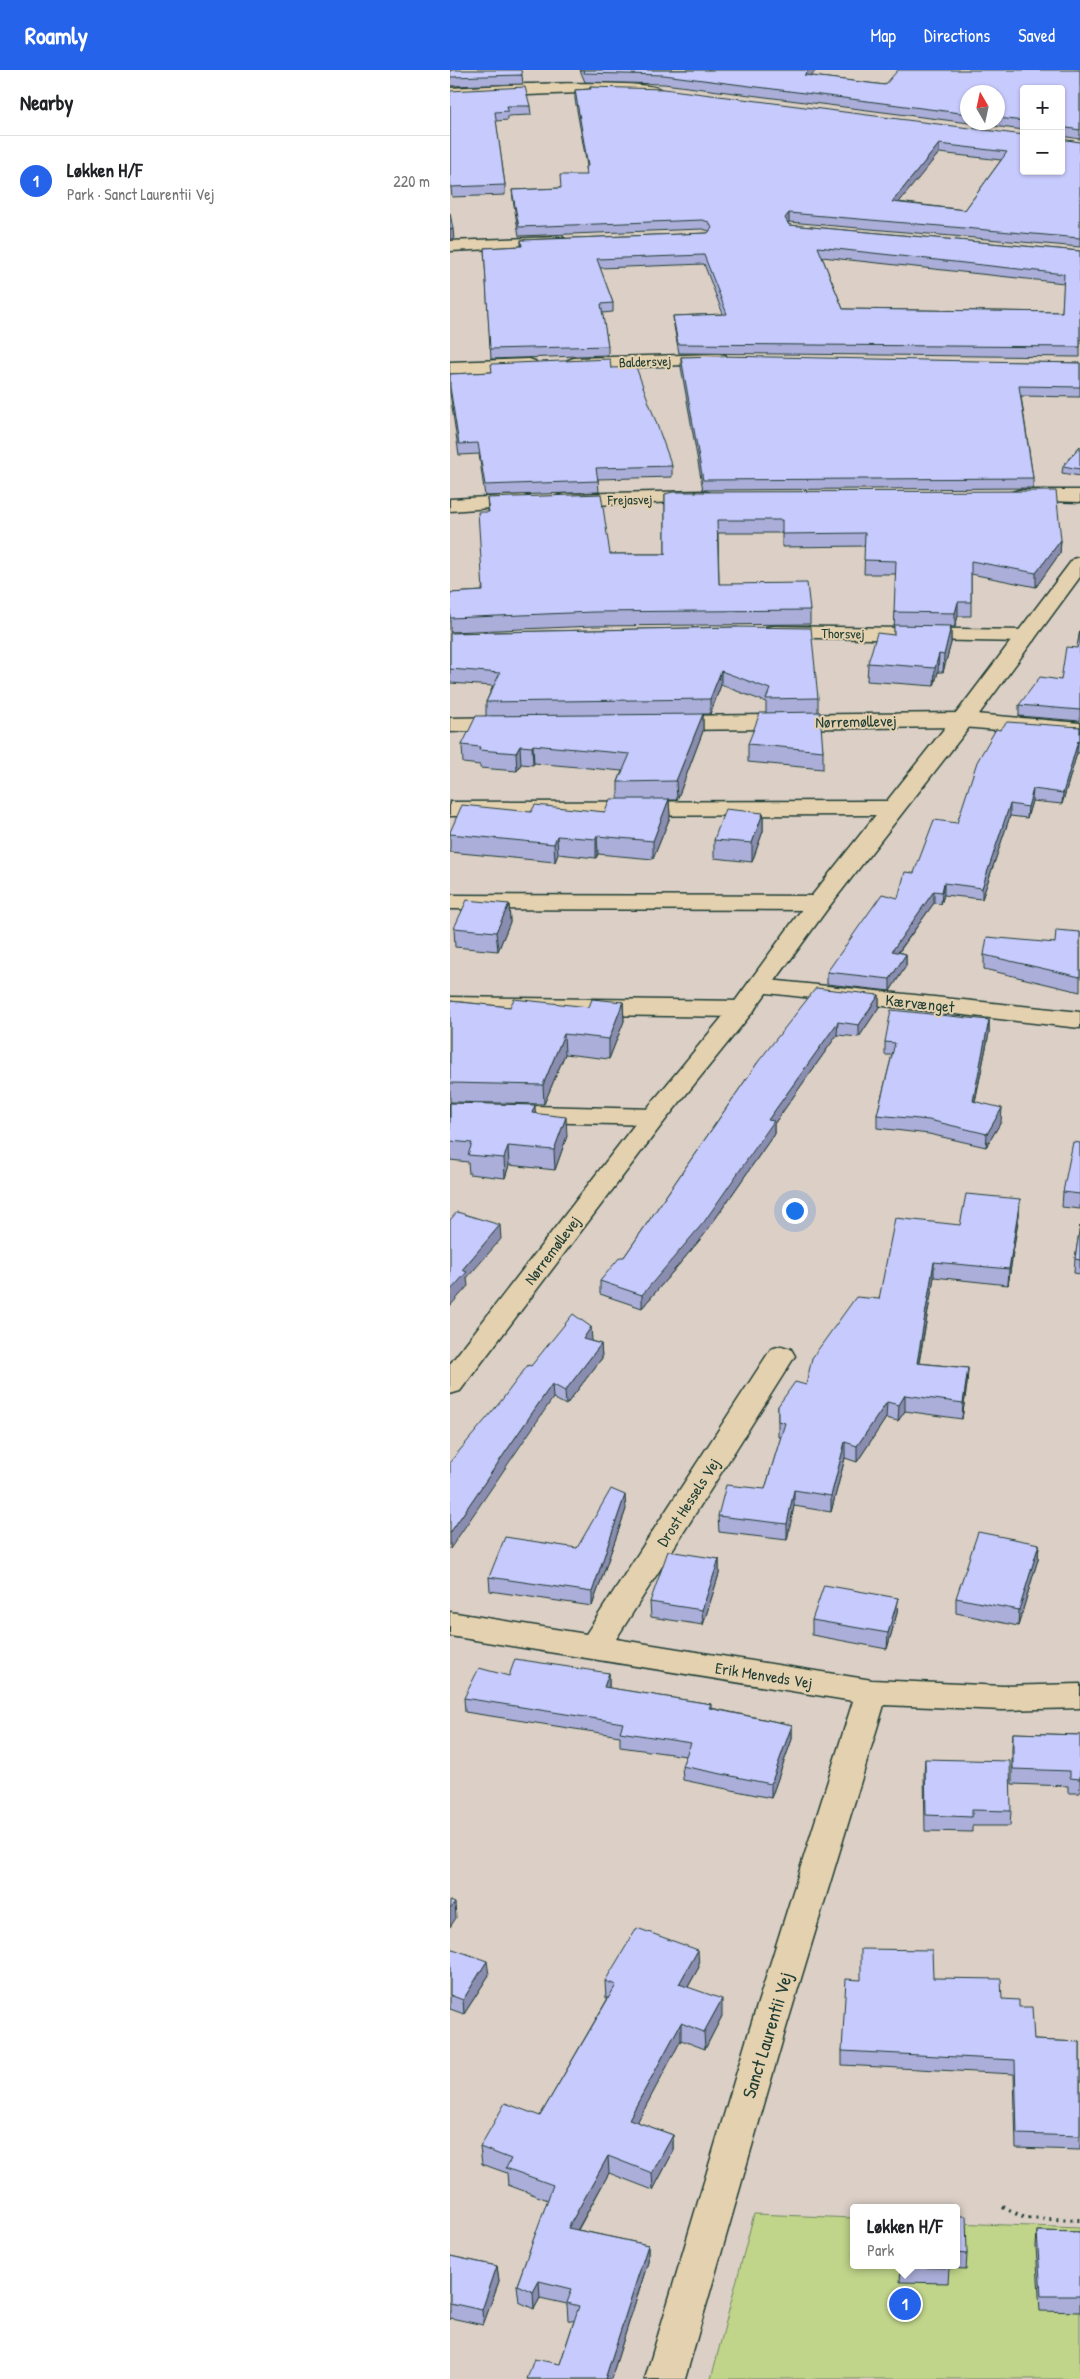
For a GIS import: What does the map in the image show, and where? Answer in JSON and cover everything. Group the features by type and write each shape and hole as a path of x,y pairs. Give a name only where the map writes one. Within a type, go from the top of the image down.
{"street":[{"path":"450,93 551,87 609,87 673,92"},
{"path":"450,246 576,241"},
{"name":"Baldersvej","path":"450,368 738,359"},
{"path":"1002,496 1080,496"},
{"name":"Frejasvej","path":"450,506 543,501 726,497"},
{"name":"Nørremøllevej","path":"450,1384 654,1116 742,1009 819,903 963,720 1080,563"},
{"name":"Thorsvej","path":"754,632 1026,636"},
{"path":"963,720 1080,730"},
{"name":"Nørremøllevej","path":"647,723 963,720"},
{"path":"450,725 529,724"},
{"path":"450,809 893,808"},
{"path":"450,902 819,903"},
{"name":"Kærvænget","path":"759,986 1080,1020"},
{"path":"450,1005 742,1009"},
{"path":"450,1112 654,1116"},
{"name":"Drost Hessels Vej","path":"594,1648 781,1356"},
{"name":"Erik Menveds Vej","path":"450,1624 872,1692 1003,1698 1080,1696"},
{"name":"Sanct Laurentii Vej","path":"665,2379 768,2028 872,1692"}],"path":[{"path":"1003,2208 1025,2218 1080,2220"}],"green space":[{"path":"754,2214 850,2218 850,2269 960,2269 960,2223 1080,2228 1080,2379 711,2379"}],"building":[{"path":"450,70 521,70 522,75 450,77"},
{"path":"583,70 809,70 804,75 885,85 898,70 1080,70 1080,130 1065,128 1065,85 1020,85 1020,121 1005,119 1005,85 960,85 960,113 664,75 584,73"},
{"path":"525,87 530,106 507,106 508,111 495,112 505,185 451,187 450,91"},
{"path":"590,87 664,89 960,127 960,130 985,130 1020,134 1020,175 1065,175 1065,140 1080,142 1080,238 789,213 785,218 789,225 1080,251 1080,347 678,344 673,316 727,314 704,255 597,259 613,303 601,304 608,346 490,349 484,248 522,246 521,240 708,233 712,228 709,222 702,220 519,227 512,190 561,188 560,175 587,175 585,167 588,166 575,90 591,89","holes":["939,144 1007,152 965,210 892,202","818,247 1064,274 1062,312 843,309"]},
{"path":"450,213 453,229 450,229"},
{"path":"719,356 1080,363 1080,387 1019,386 1033,478 703,480 681,357"},
{"path":"610,359 611,368 636,367 672,466 596,468 598,481 485,485 478,443 459,444 450,387 450,374 492,372 491,364"},
{"path":"1080,446 1080,469 1063,466"},
{"path":"1056,491 1061,540 1036,573 971,561 971,602 958,602 955,613 894,612 896,561 864,560 865,533 782,534 782,520 717,520 719,584 807,583 810,610 593,612 450,618 450,593 483,591 478,512 489,512 487,498 601,494 610,554 665,554 665,494 673,492"},
{"path":"894,625 951,626 944,655 939,654 935,668 868,663 877,633 894,635"},
{"path":"738,627 811,628 818,698 766,699 770,689 721,671 710,699 486,702 500,673 450,669 450,633"},
{"path":"1080,630 1080,710 1019,705 1040,677 1061,680 1066,647 1077,648"},
{"path":"820,712 823,751 748,744 760,713"},
{"path":"703,714 676,781 618,782 630,754 533,745 532,747 520,746 516,753 479,750 480,747 462,745 476,716"},
{"path":"1007,722 1080,727 1080,742 1078,741 1063,793 1033,789 1028,807 1010,804 982,888 944,883 942,892 934,891 892,951 906,954 890,979 827,972 882,894 898,898 905,872 914,873 934,820 957,823 977,762 996,729 1000,730"},
{"path":"610,799 669,799 653,841 597,836 596,839 557,836 554,844 450,834 462,805 531,812 535,805 605,812"},
{"path":"725,809 763,813 752,843 714,840"},
{"path":"467,900 509,904 496,932 454,928"},
{"path":"1056,930 1080,932 1080,977 984,955 987,937 1055,943"},
{"path":"816,988 879,995 859,1025 838,1022 768,1120 774,1121 704,1222 642,1295 600,1281 620,1257 624,1257 758,1062"},
{"path":"514,999 589,1007 592,999 623,1002 609,1039 564,1034 543,1085 450,1083 450,1001 510,1007"},
{"path":"891,1010 989,1020 973,1101 1002,1108 987,1134 929,1120 877,1115 895,1043 885,1042"},
{"path":"450,1103 535,1105 532,1113 566,1117 554,1150 508,1146 504,1158 468,1155 472,1143 450,1141"},
{"path":"1073,1142 1080,1143 1080,1194 1063,1192"},
{"path":"966,1194 1020,1199 1009,1269 934,1262 917,1363 968,1368 963,1403 905,1395 899,1405 887,1402 857,1446 845,1442 831,1496 794,1490 787,1524 718,1516 726,1485 765,1489 785,1423 778,1421 778,1406 795,1382 806,1385 812,1358 856,1297 879,1299 895,1218 960,1225"},
{"path":"457,1212 500,1225 462,1270 467,1272 450,1291 450,1220"},
{"path":"1080,1226 1080,1260 1075,1259"},
{"path":"573,1314 591,1327 583,1339 601,1344 565,1391 552,1384 450,1533 450,1462 501,1401 528,1365 531,1366"},
{"path":"611,1489 625,1495 592,1592 489,1577 505,1537 577,1548"},
{"path":"978,1532 1039,1544 1019,1610 956,1598"},
{"path":"668,1551 719,1559 702,1610 650,1602"},
{"path":"824,1585 898,1598 888,1633 812,1620"},
{"path":"515,1659 609,1673 604,1687 711,1704 709,1708 792,1725 771,1784 682,1766 691,1743 620,1732 623,1723 464,1698 479,1668 509,1676"},
{"path":"1013,1733 1080,1735 1080,1779 1070,1778 1070,1771 1013,1769"},
{"path":"925,1759 1010,1761 1011,1811 972,1810 972,1817 926,1815"},
{"path":"450,1901 455,1903 450,1909"},
{"path":"637,1928 698,1950 679,1984 722,1999 704,2032 681,2023 629,2119 673,2135 652,2173 608,2156 568,2228 648,2245 605,2379 527,2379 534,2359 560,2364 579,2306 567,2303 572,2289 539,2281 533,2292 517,2285 553,2185 506,2168 511,2159 480,2147 505,2103 540,2116 616,1985 605,1981"},
{"path":"450,1948 487,1961 463,2000 450,1995"},
{"path":"861,1949 932,1950 933,1978 1001,1979 1002,1999 1019,2000 1019,2007 1032,2007 1034,2040 1080,2042 1080,2136 1017,2134 1015,2060 842,2051 846,1979 861,1980"},
{"path":"960,2216 966,2216 967,2254 960,2253"},
{"path":"1037,2231 1080,2232 1080,2296 1041,2296"},
{"path":"450,2256 497,2266 482,2310 450,2303"}],"place":[{"name":"Løkken H/F","path":"905,2304"}]}
